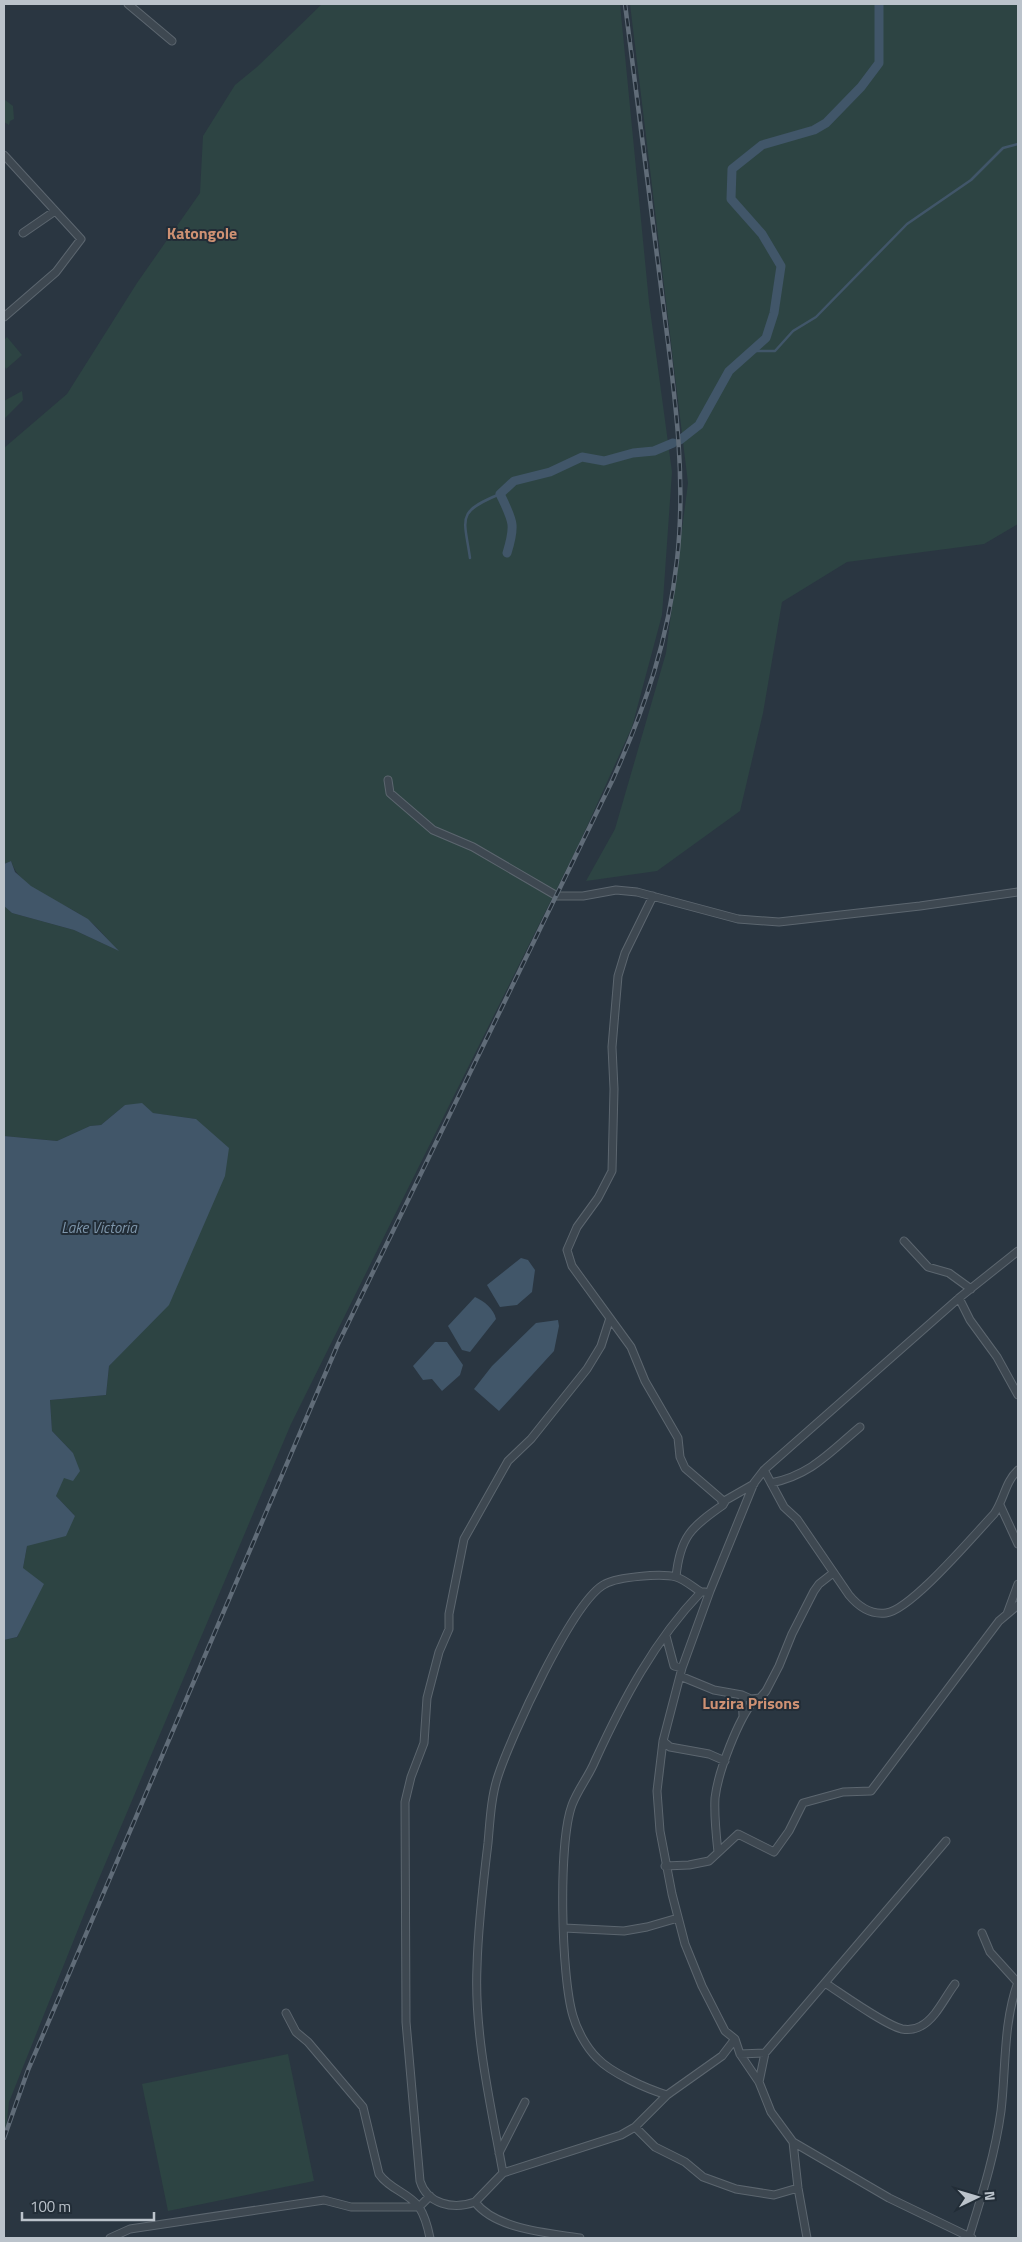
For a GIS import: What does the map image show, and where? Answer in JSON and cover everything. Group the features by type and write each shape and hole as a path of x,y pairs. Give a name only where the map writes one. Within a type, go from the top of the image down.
{"street":[{"path":"128,4 172,41"},
{"path":"4,155 81,239 56,272 4,317"},
{"path":"23,233 56,211"},
{"path":"388,780 390,793 432,830 473,847 557,896 583,896 616,890 653,896 743,920 779,922 920,906 1018,892"},
{"path":"653,896 625,953 618,976 612,1047 614,1089 612,1171 598,1198 577,1227 567,1250 572,1266 631,1347 645,1381 669,1419 678,1438 680,1457 685,1468 721,1500 723,1505"},
{"path":"904,1241 928,1267 949,1273 971,1289"},
{"path":"982,1933 990,1952 1018,1983 1007,2038 1001,2112 992,2164 964,2237 841,2171 793,2142 771,2112 759,2082 740,2054 735,2039 724,2030 702,1986 686,1944 665,1866 657,1791 663,1741 682,1668 710,1591 754,1483 764,1470 959,1298 1018,1251"},
{"path":"959,1298 970,1320 997,1357 1018,1394"},
{"path":"610,1318 601,1346 587,1369 531,1438 508,1461 464,1539 449,1614 448,1629 439,1652 427,1698 424,1743 410,1777 405,1802 406,2022 420,2181 424,2191 430,2196 452,2205 465,2205 475,2202 503,2172 621,2135 635,2127 667,2095 722,2056 735,2039"},
{"path":"771,1483 791,1479 809,1470 860,1427"},
{"path":"764,1470 784,1508 797,1519 821,1558 857,1605 876,1613 893,1611 927,1584 994,1514 1000,1505 1009,1481 1018,1470"},
{"path":"676,1577 678,1555 690,1531 704,1518 723,1505 726,1500 754,1483"},
{"path":"1000,1505 1018,1544"},
{"path":"680,1676 714,1690 755,1699 760,1698 780,1666 792,1634 814,1591 819,1584 833,1573"},
{"path":"503,2172 486,2077 476,1969 486,1861 498,1777 537,1686 568,1628 589,1597 605,1583 624,1577 676,1577 701,1592 710,1591"},
{"path":"1006,1615 1018,1584"},
{"path":"667,2095 644,2088 597,2059 582,2038 573,2016 567,1987 564,1928 566,1834 572,1804 632,1686 647,1660 682,1612 701,1592"},
{"path":"665,1866 709,1861 738,1834 774,1852 789,1831 803,1802 843,1792 871,1792 964,1665 999,1621 1018,1605"},
{"path":"666,1636 674,1666 682,1668"},
{"path":"742,1695 743,1716"},
{"path":"718,1852 715,1830 715,1797 725,1761 743,1716 755,1699"},
{"path":"663,1741 670,1747 708,1754 725,1761"},
{"path":"759,2082 764,2052 946,1841"},
{"path":"564,1928 624,1930 647,1927 678,1918"},
{"path":"825,1983 887,2022 901,2028 911,2029 920,2027 931,2018 955,1984"},
{"path":"286,2014 296,2032 308,2042 363,2107 378,2174 384,2182 419,2207 430,2238"},
{"path":"740,2054 764,2052"},
{"path":"499,2152 525,2102"},
{"path":"635,2127 655,2147 685,2162 703,2178 736,2189 774,2195 798,2188"},
{"path":"793,2142 798,2188 807,2238"},
{"path":"110,2238 130,2229 324,2200 351,2207 419,2207 430,2196"},
{"path":"475,2202 482,2211 509,2224 580,2238"}],"green space":[{"path":"322,4 620,4 649,302 672,472 662,615 632,727 579,844 291,1424 87,1907 9,2102 4,2150 4,1640 18,1637 23,1568 27,1546 75,1516 56,1496 73,1453 52,1431 50,1400 106,1395 109,1366 131,1342 196,1119 152,1113 125,1105 101,1125 90,1126 57,1141 4,1136 4,906 12,913 74,930 117,950 87,919 44,895 24,881 16,872 11,861 4,864 4,448 67,394 137,283 200,193 203,136 235,85 257,67"},
{"path":"630,4 1018,4 1018,524 984,544 847,562 782,602 763,713 740,811 657,871 586,881 615,829 666,653 688,483"},
{"path":"5,100 13,106 14,119 10,121 9,125 4,122"},
{"path":"7,337 22,355 6,369 4,365 4,340"},
{"path":"22,391 23,400 4,419 4,401"},
{"path":"288,2054 314,2181 168,2211 142,2084"}],"water":[{"path":"11,861 15,872 31,886 88,919 119,951 74,930 12,913 4,906 4,864"},
{"name":"Lake Victoria","path":"142,1103 153,1113 196,1119 229,1148 225,1176 169,1305 109,1366 106,1395 50,1400 52,1431 73,1453 80,1471 73,1481 64,1478 56,1496 75,1516 66,1536 27,1546 23,1568 44,1584 17,1637 4,1640 4,1136 57,1141 90,1126 101,1125 125,1105"},
{"path":"521,1258 528,1260 535,1270 532,1292 517,1305 500,1307 487,1285"},
{"path":"475,1297 488,1306 496,1319 470,1352 462,1350 448,1326"},
{"path":"558,1320 559,1326 554,1351 499,1411 474,1389 492,1366 536,1323"},
{"path":"435,1342 447,1342 463,1365 460,1375 442,1391 432,1379 423,1380 413,1366"}],"waterway":[{"path":"680,440 699,425 729,371 766,338 774,313 781,266 762,234 731,199 732,169 762,145 814,130 826,123 861,87 879,63 879,4"},
{"path":"752,351 775,351 793,331 816,317 907,224 971,180 1003,148 1018,144"},
{"path":"507,553 512,535 512,523 500,494 514,481 550,472 582,457 604,461 633,453 654,451 673,443"},
{"path":"470,558 465,524 466,517 476,506 500,494"}],"railway":[{"path":"4,2138 28,2070 338,1344 613,779 636,725 654,672 668,618 677,560 680,527 680,460 670,361 625,4"}],"district":[{"name":"Katongole","path":"202,233"},
{"name":"Luzira Prisons","path":"751,1703"}]}
